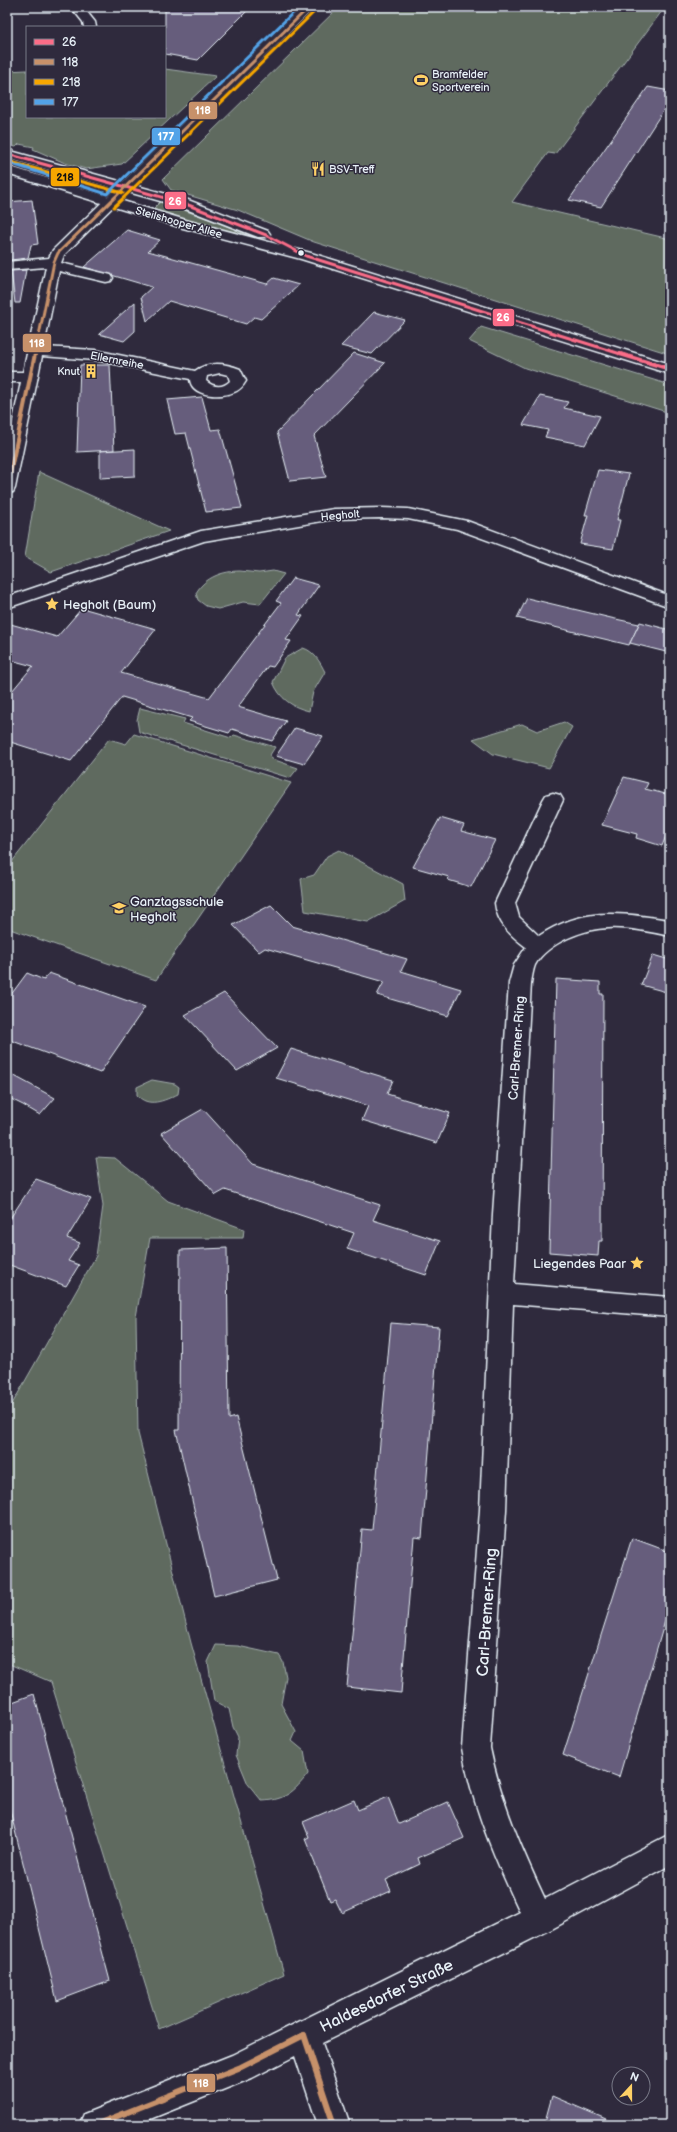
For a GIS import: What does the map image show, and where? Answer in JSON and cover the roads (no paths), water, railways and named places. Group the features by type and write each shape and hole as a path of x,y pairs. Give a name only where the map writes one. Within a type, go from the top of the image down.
{"street":[{"path":"77,7 89,22 90,26"},
{"path":"7,488 14,413 29,377 54,264 68,243 309,7"},
{"name":"Steilshooper Allee","path":"7,154 183,203 282,242 306,256"},
{"name":"Steilshooper Allee","path":"7,170 225,236 306,256 670,369"},
{"path":"7,266 54,264 106,278"},
{"name":"Ellernreihe","path":"35,351 95,355 198,376"},
{"path":"7,377 29,377"},
{"name":"Hegholt","path":"7,603 201,536 334,514 382,513 408,514 461,525 670,602"},
{"path":"540,947 510,920 505,908 553,800"},
{"name":"Carl-Bremer-Ring","path":"539,1919 493,1820 480,1774 476,1748 493,1510 504,1293 505,1214 520,983 527,960 540,947 560,934 600,921 626,921 670,928"},
{"path":"504,1293 670,1307"},
{"name":"Haldesdorfer Straße","path":"95,2125 234,2070 539,1919 670,1849"},
{"path":"304,2035 334,2125"}],"place":[{"name":"Bramfelder Sportverein","path":"421,80"},
{"name":"BSV-Treff","path":"318,169"},
{"name":"Knut","path":"91,371"},
{"name":"Hegholt (Baum)","path":"52,604"},
{"name":"Ganztagsschule Hegholt","path":"119,908"},
{"name":"Liegendes Paar","path":"637,1263"}]}
